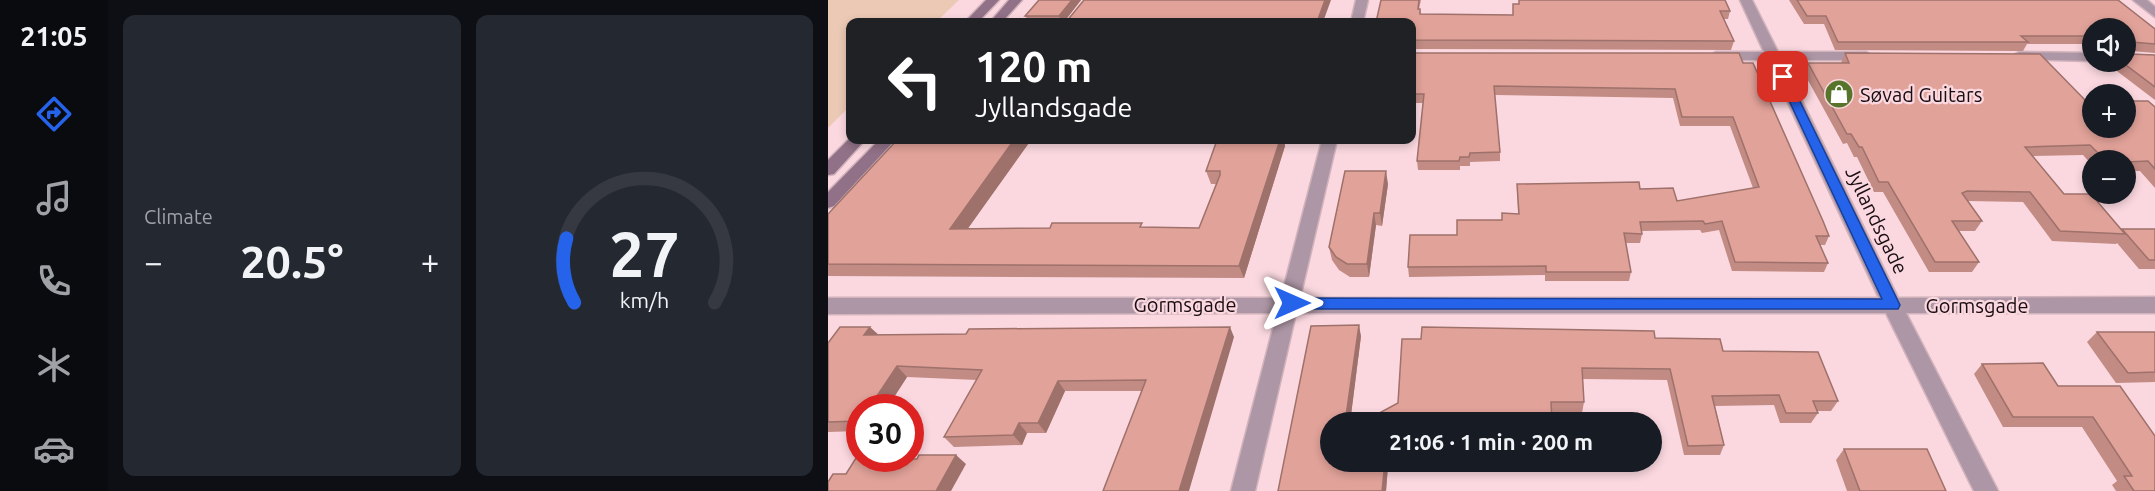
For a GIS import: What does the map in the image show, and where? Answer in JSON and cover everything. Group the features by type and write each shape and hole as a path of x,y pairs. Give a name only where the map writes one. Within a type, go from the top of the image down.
{"street":[{"path":"975,18 993,0"},
{"path":"1000,18 1016,0"},
{"path":"1358,18 1362,0"},
{"name":"Jyllandsgade","path":"1746,0 1892,305 1986,491"},
{"path":"2139,0 2155,13"},
{"path":"1703,56 1880,56"},
{"path":"2010,56 2082,57"},
{"path":"828,170 853,144"},
{"path":"828,202 883,144"},
{"path":"1243,491 1292,303 1328,144"},
{"name":"Gormsgade","path":"828,306 1292,303 2155,305"}],"shaded area":[{"path":"828,0 959,0 940,18 846,18 846,110 828,128"}],"building":[{"path":"1039,0 1072,0 1059,16 1025,16"},
{"path":"1084,0 1325,0 1318,18 1069,18"},
{"path":"1381,0 1419,0 1420,14 1513,15 1513,4 1519,4 1519,0 1725,0 1730,11 1720,11 1734,41 1416,40 1416,18 1377,18"},
{"path":"1797,0 2118,0 2155,29 2155,44 2136,42 2136,18 2082,18 2082,36 2021,36 2028,42 1838,42 1826,16 1807,16"},
{"path":"1416,53 1739,53 1743,63 1753,63 1823,221 1829,236 1816,236 1828,263 1735,262 1722,221 1705,224 1703,221 1640,222 1642,234 1624,233 1631,272 1546,272 1546,266 1408,267 1410,235 1457,235 1457,220 1502,220 1502,213 1519,214 1517,184 1639,182 1640,189 1673,188 1677,201 1759,187 1733,117 1682,117 1675,89 1494,86 1500,152 1470,153 1469,157 1460,157 1459,161 1417,161 1424,94 1416,94"},
{"path":"1845,53 2040,54 2082,97 2082,138 2136,138 2136,101 2148,101 2155,107 2155,169 2148,161 2136,162 2136,150 2095,150 2090,145 2025,147 2064,194 2082,194 2082,204 2100,204 2125,234 2060,231 2030,192 1967,191 1962,193 1982,221 1952,221 1979,262 1935,262 1888,182 1879,182 1862,147 1859,147 1851,134 1847,134 1808,63 1849,63"},
{"path":"2136,54 2155,55 2155,87 2135,72"},
{"path":"893,144 1011,144 950,229 1050,228 1052,223 1142,223 1140,227 1199,228 1220,175 1220,171 1206,171 1216,144 1279,144 1239,266 828,264 828,214"},
{"path":"1345,171 1386,171 1380,213 1374,213 1367,264 1347,264 1336,257 1329,247"},
{"path":"2122,229 2155,229 2155,260 2149,260"},
{"path":"1359,325 1347,412 1320,412 1320,472 1384,472 1382,491 1278,491 1311,326"},
{"path":"840,327 870,327 864,335 966,334 969,329 1230,327 1179,491 1103,491 1146,380 1058,381 1038,423 1019,423 1013,435 944,437 982,370 897,366 878,394 846,394 846,421 828,422 828,343"},
{"path":"1422,327 1654,331 1655,338 1720,339 1723,351 1818,352 1838,401 1813,401 1818,413 1786,413 1779,395 1712,396 1724,445 1688,446 1670,369 1582,368 1584,402 1551,402 1551,412 1381,412 1398,403 1402,339 1421,339"},
{"path":"2097,332 2155,332 2155,372 2128,373"},
{"path":"2043,363 2058,386 2120,386 2155,436 2155,491 2134,491 2124,476 2132,476 2093,417 2013,417 1982,364"},
{"path":"1844,449 1927,449 1946,491 1860,491"},
{"path":"924,455 956,455 936,491 828,491 828,482 833,474 846,474 847,472 924,472"}],"place":[{"name":"Søvad Guitars","path":"1839,94"}],"route":[{"path":"1292,303 1892,305 1783,77"}]}
